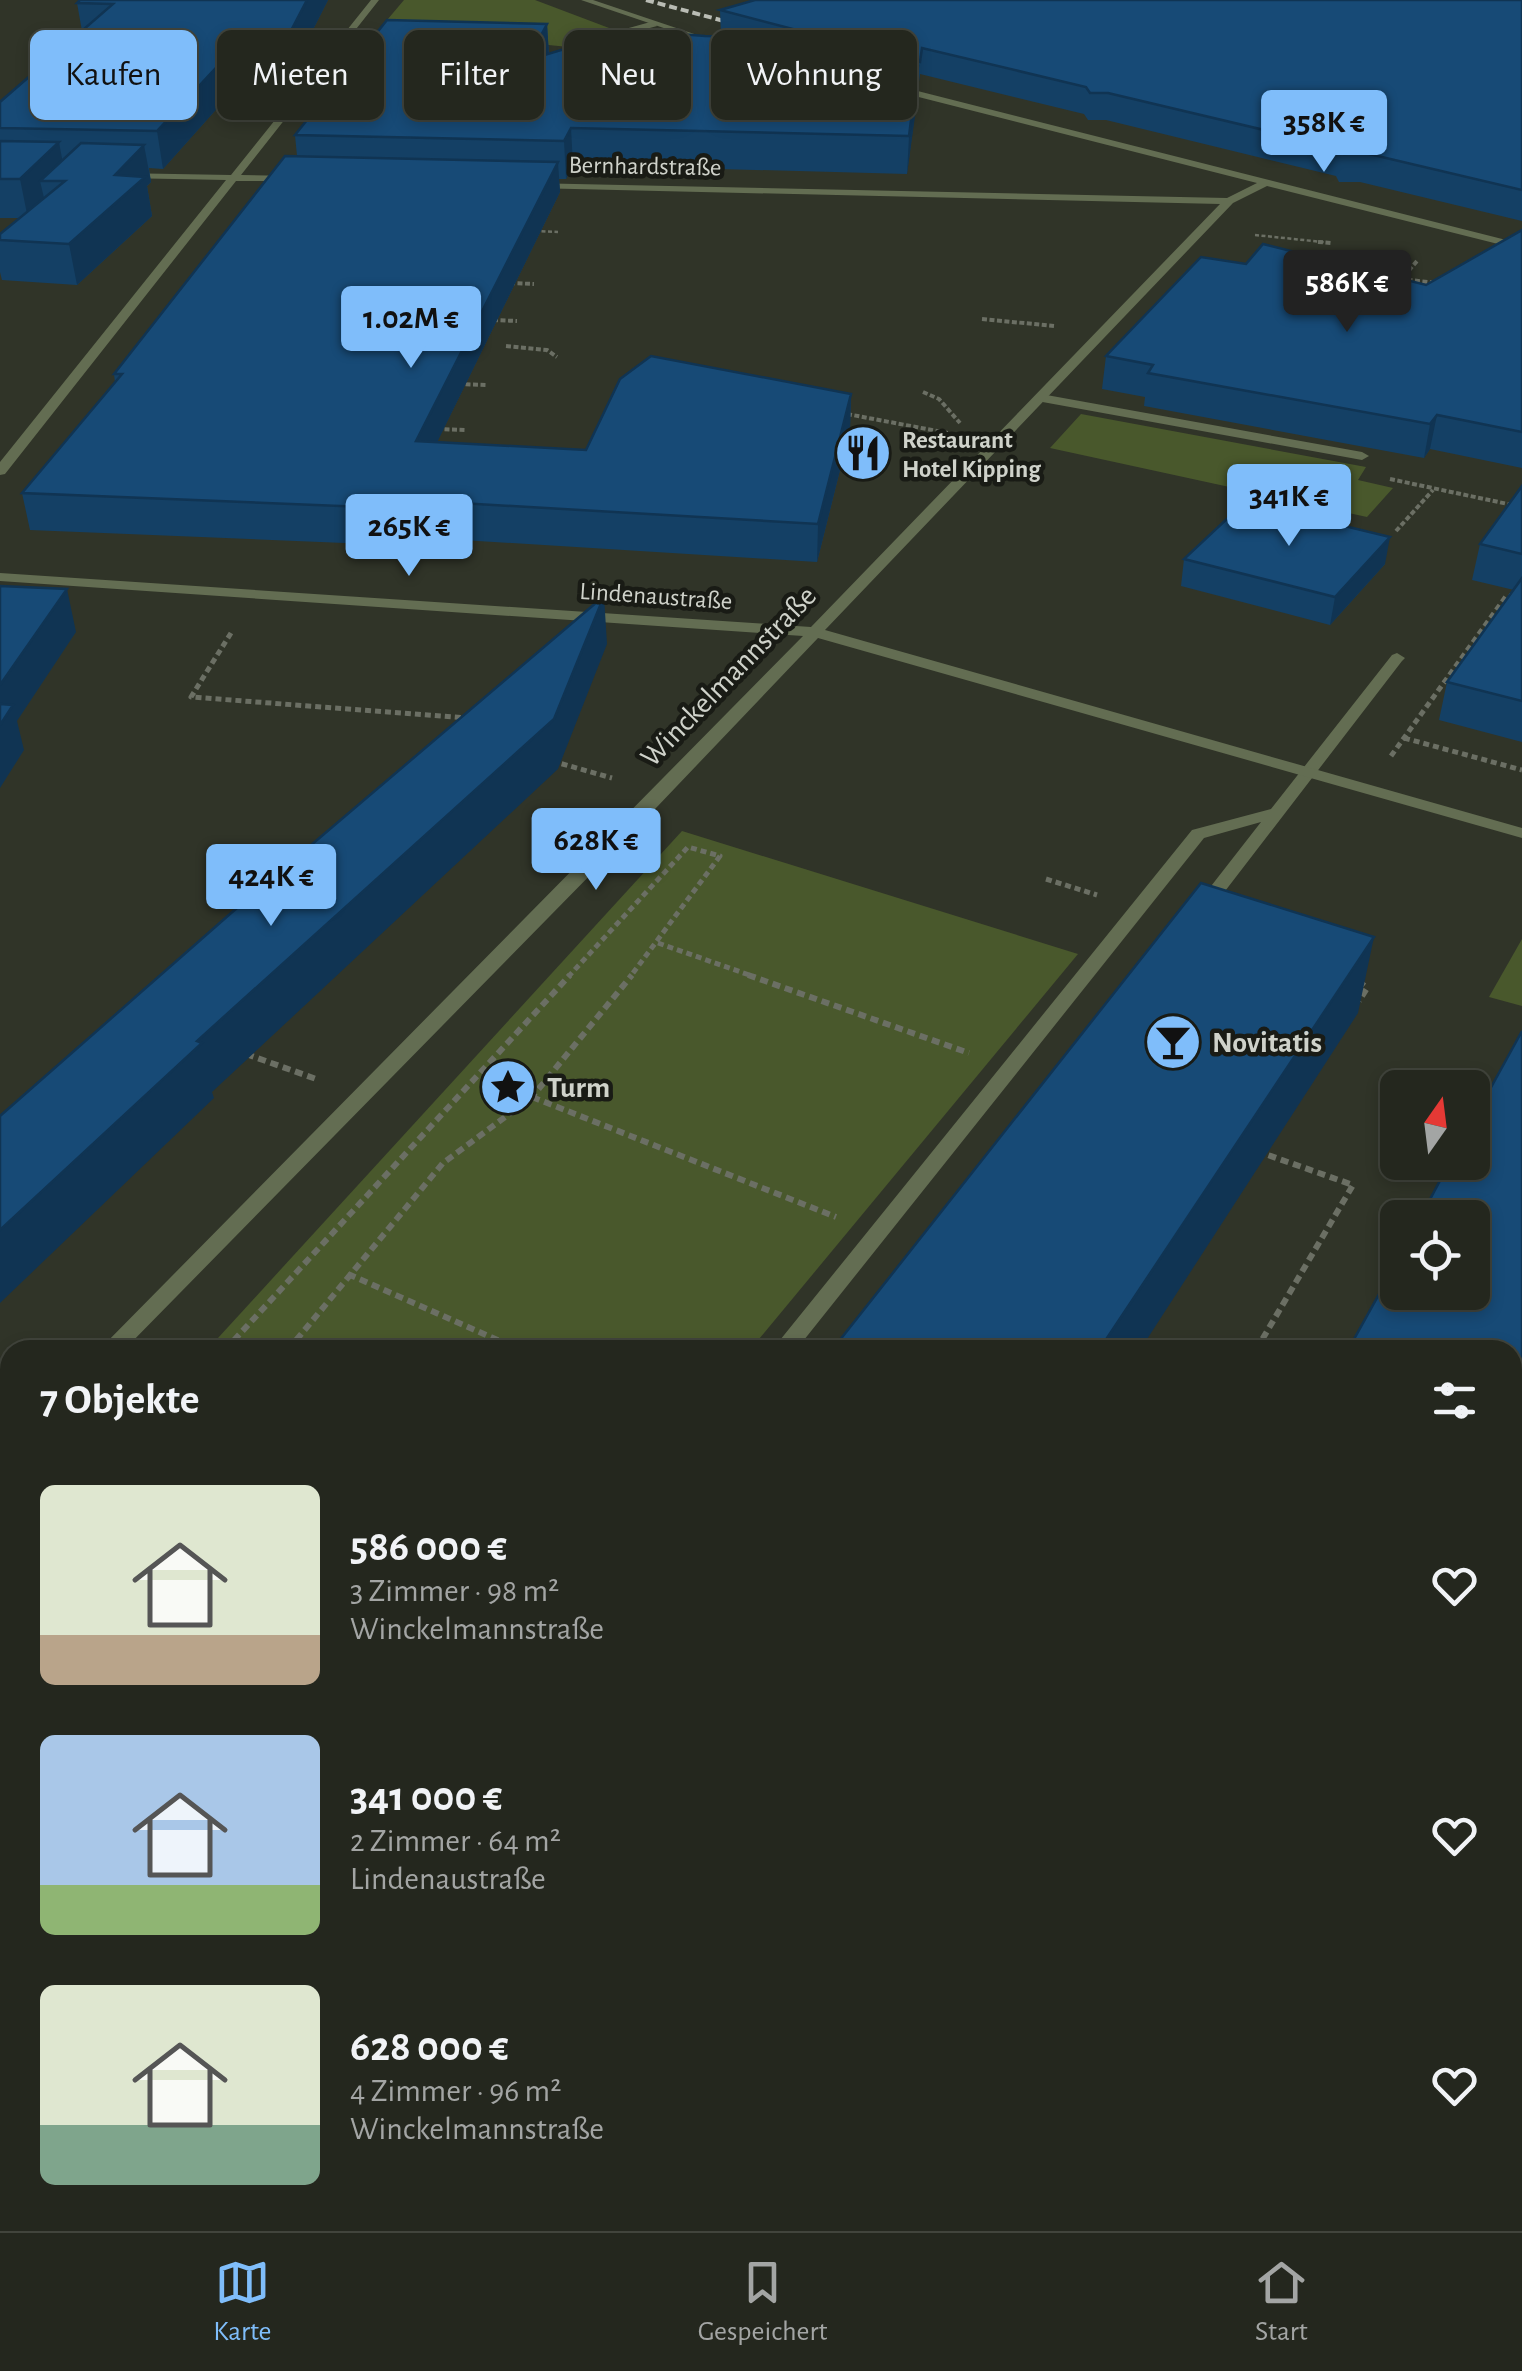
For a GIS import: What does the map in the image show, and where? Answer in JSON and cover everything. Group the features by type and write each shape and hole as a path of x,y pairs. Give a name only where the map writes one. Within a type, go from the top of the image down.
{"street":[{"path":"352,30 375,0"},
{"path":"586,0 711,40"},
{"path":"632,30 654,24"},
{"path":"917,94 1522,247"},
{"path":"0,470 280,120"},
{"path":"103,174 298,179"},
{"name":"Winckelmannstraße","path":"120,1340 662,792 1229,202 1268,181"},
{"name":"Bernhardstraße","path":"513,184 1229,202"},
{"path":"1041,398 1362,456"},
{"name":"Lindenaustraße","path":"0,577 816,632 1522,833"},
{"path":"1193,921 1397,658"},
{"path":"790,1340 1198,834 1280,812"}],"path":[{"path":"210,95 217,95"},
{"path":"522,230 558,232"},
{"path":"1249,234 1295,239 1312,232"},
{"path":"1392,289 1414,265"},
{"path":"1401,279 1450,286"},
{"path":"499,283 534,284"},
{"path":"982,319 1070,328"},
{"path":"478,320 517,321"},
{"path":"506,346 547,350 556,357"},
{"path":"448,383 487,385"},
{"path":"923,392 938,399 968,430"},
{"path":"838,413 998,442"},
{"path":"424,428 466,430"},
{"path":"1390,466 1382,478 1522,508"},
{"path":"1396,532 1434,489"},
{"path":"1384,765 1514,586"},
{"path":"258,592 191,697 469,718"},
{"path":"1507,596 1522,599"},
{"path":"1404,738 1522,770"},
{"path":"540,758 662,792"},
{"path":"234,1340 688,847 720,856 658,943 532,1097 443,1164 296,1340"},
{"path":"1046,879 1076,888"},
{"path":"658,943 1010,1067"},
{"path":"1347,998 1359,1002 1367,988 1350,973"},
{"path":"236,1051 362,1095"},
{"path":"532,1097 877,1234"},
{"path":"1262,1340 1353,1185 1265,1154"},
{"path":"348,1274 497,1340"}],"green space":[{"path":"404,0 535,0 614,30 564,30 564,47 544,45 544,30 404,31 382,26"},
{"path":"1081,414 1366,467 1358,480 1393,488 1367,517 1050,448"},
{"path":"682,831 1078,954 758,1340 216,1340"},
{"path":"1522,939 1522,1006 1489,997"}],"building":[{"path":"307,0 291,30 217,30 217,67 197,88 197,30 83,30 113,4 77,3"},
{"path":"755,0 1522,0 1522,190 1365,153 1344,154 1340,148 1108,93 1090,93 1086,87 922,48 920,62 917,61 917,30 797,30 720,10"},
{"path":"387,20 547,24 544,30 404,30 404,120 544,120 544,55 564,49 564,120 691,120 691,35 711,36 711,120 911,120 909,136 571,128 564,141 295,135 307,120 384,120 384,30 379,30"},
{"path":"30,76 30,120 167,120 157,131 0,128 0,102"},
{"path":"0,141 59,142 20,179 0,179"},
{"path":"81,143 144,145 115,175 145,177 69,244 0,240 0,234 65,181 40,181"},
{"path":"285,156 558,162 416,441 586,450 620,379 651,356 851,394 818,524 393,499 389,508 22,493 122,374 114,374"},
{"path":"1522,230 1522,432 1437,415 1430,424 1148,373 1153,365 1106,356 1201,257 1246,264 1263,244 1426,285"},
{"path":"1522,486 1522,554 1480,544"},
{"path":"1245,502 1390,537 1335,597 1184,559"},
{"path":"1522,578 1522,701 1447,682"},
{"path":"0,586 67,589 0,685"},
{"path":"604,596 554,719 197,1041 202,1043 0,1230 0,1116 230,914"},
{"path":"0,704 13,705 0,725"},
{"path":"1201,883 1374,937 1106,1340 840,1340"},
{"path":"1522,1031 1522,1340 1354,1340 1380,1292 1380,1310 1490,1310 1490,1200 1430,1200 1440,1180 1490,1180 1490,1089"}],"railway":[{"path":"646,0 750,28"}],"place":[{"name":"Restaurant Hotel Kipping","path":"863,453"},
{"name":"Novitatis","path":"1173,1042"},
{"name":"Turm","path":"508,1087"}]}
